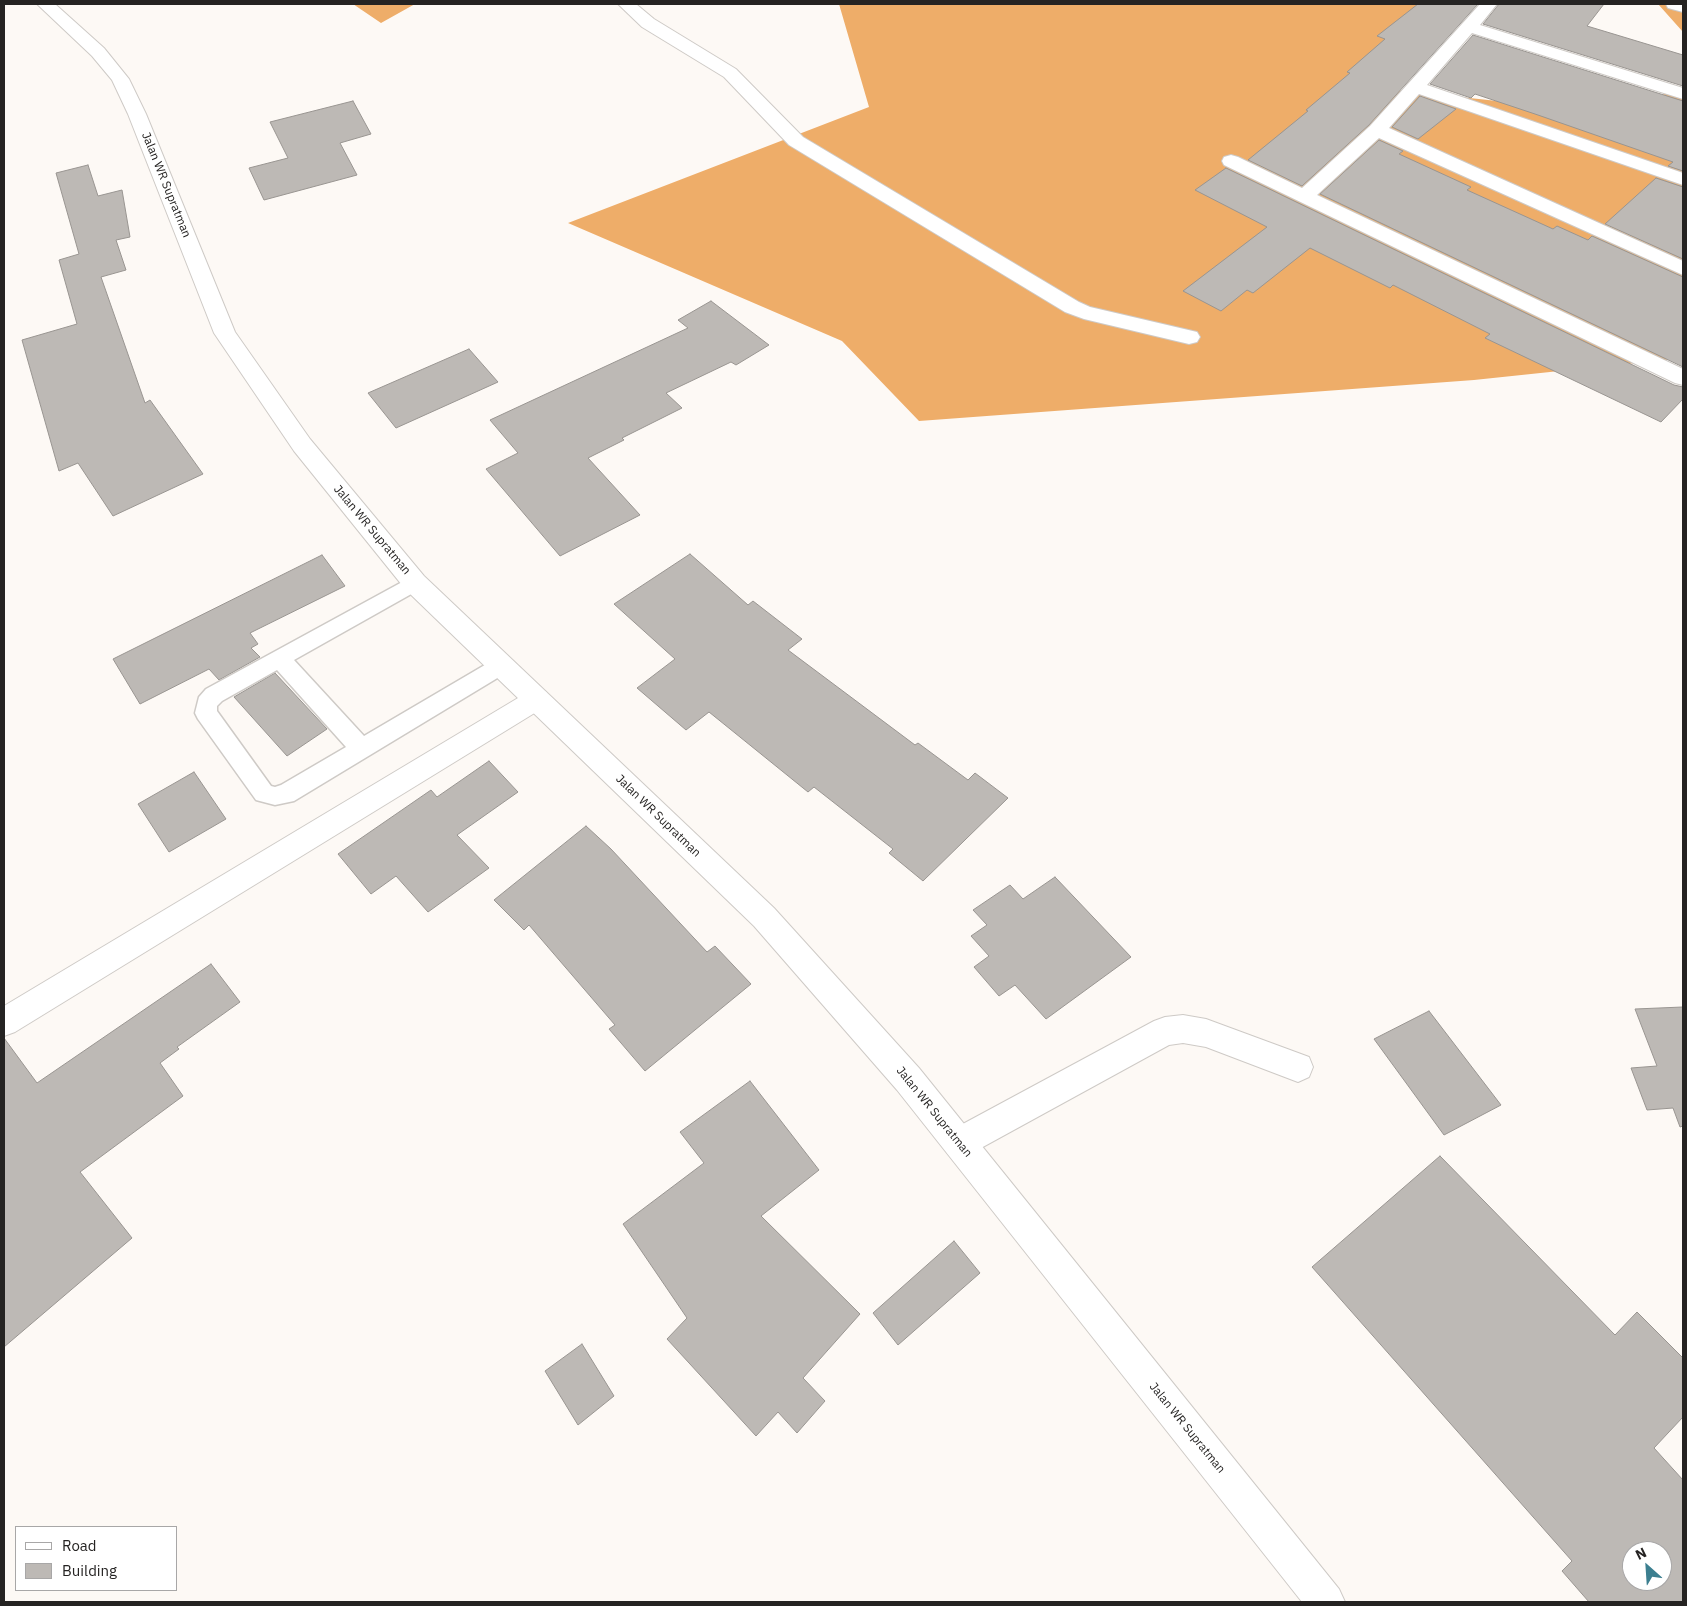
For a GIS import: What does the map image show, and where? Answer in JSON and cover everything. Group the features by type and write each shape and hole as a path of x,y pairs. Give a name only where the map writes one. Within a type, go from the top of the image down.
{"main road":[{"name":"Jalan WR Supratman","path":"45,4 98,52 120,79 137,114 225,332 302,445 415,583 764,917 908,1079 1326,1602"},
{"path":"626,4 648,23 730,73 796,141 1072,307 1084,312 1189,337"},
{"path":"1304,196 1377,130 1470,28 1489,4"},
{"path":"1674,4 1683,7"},
{"path":"1470,28 1683,94"},
{"path":"1416,87 1683,179"},
{"path":"1377,130 1683,269"},
{"path":"1231,161 1683,378"},
{"path":"4,1022 536,700"},
{"path":"959,1143 1165,1031 1183,1029 1206,1033 1298,1067"}],"lane":[{"path":"415,583 214,695 207,704 206,713 264,793 275,796 286,794 502,665"},
{"path":"280,659 362,749"}],"shaded area":[{"path":"353,4 415,4 381,23"},
{"path":"839,4 1420,4 1368,87 1608,113 1683,88 1683,358 1474,380 919,421 842,341 568,223 869,107"},
{"path":"1658,4 1683,4 1683,32"}],"building":[{"path":"1418,4 1478,4 1369,125 1302,186 1248,160 1308,111 1306,110 1350,73 1347,72 1385,39 1377,36"},
{"path":"1499,4 1604,4 1587,26 1683,55 1683,86 1483,24"},
{"path":"1473,35 1683,101 1683,171 1668,166 1673,162 1535,114 1475,94 1471,98 1430,84"},
{"path":"1420,96 1456,109 1418,139 1392,127"},
{"path":"353,101 371,134 340,143 357,175 264,200 249,168 288,158 270,122"},
{"path":"1379,140 1403,151 1399,154 1471,187 1467,190 1553,229 1557,226 1588,240 1592,236 1683,277 1683,367 1320,194"},
{"path":"88,165 98,196 122,190 130,237 116,240 126,270 101,277 145,403 150,400 203,474 113,516 78,463 59,471 22,340 77,324 59,260 79,254 56,173"},
{"path":"1226,168 1674,385 1683,387 1683,399 1661,422 1485,338 1490,334 1393,285 1390,288 1310,248 1253,293 1247,290 1221,311 1183,291 1267,227 1195,190"},
{"path":"1656,178 1683,187 1683,259 1605,224"},
{"path":"711,301 769,345 736,365 731,362 666,393 682,408 622,438 624,440 588,458 640,515 560,556 486,469 518,453 490,420 688,328 678,320"},
{"path":"469,349 498,382 396,428 368,393"},
{"path":"690,554 748,605 753,601 802,639 788,650 915,745 918,743 968,780 975,773 1008,798 923,881 889,853 893,849 814,787 808,792 709,712 686,730 637,688 675,659 614,604"},
{"path":"322,555 345,586 250,633 258,644 251,648 260,657 219,680 209,669 140,704 113,659"},
{"path":"275,673 327,729 287,756 234,697"},
{"path":"489,761 518,792 457,835 489,868 428,912 396,876 371,894 338,854 431,790 437,797"},
{"path":"194,772 226,819 169,852 138,804"},
{"path":"586,826 611,849 707,952 715,946 751,984 645,1071 609,1029 615,1025 529,925 524,930 494,900"},
{"path":"1055,877 1131,957 1046,1019 1015,985 999,996 974,967 989,956 971,936 987,925 973,910 1010,885 1023,899"},
{"path":"211,964 240,1002 177,1047 179,1049 160,1063 183,1096 80,1172 132,1238 4,1347 4,1038 37,1083"},
{"path":"1683,1007 1683,1126 1680,1127 1673,1108 1647,1110 1631,1068 1657,1066 1635,1009"},
{"path":"1429,1011 1501,1105 1444,1135 1374,1039"},
{"path":"750,1081 819,1170 761,1216 860,1314 803,1378 825,1401 797,1433 778,1412 756,1436 667,1339 687,1318 623,1224 704,1163 680,1132"},
{"path":"1440,1156 1615,1335 1637,1312 1683,1358 1683,1417 1654,1448 1683,1480 1683,1602 1589,1602 1562,1571 1572,1561 1312,1267"},
{"path":"954,1241 980,1273 898,1345 873,1313"},
{"path":"582,1344 614,1396 578,1425 545,1371"}]}
